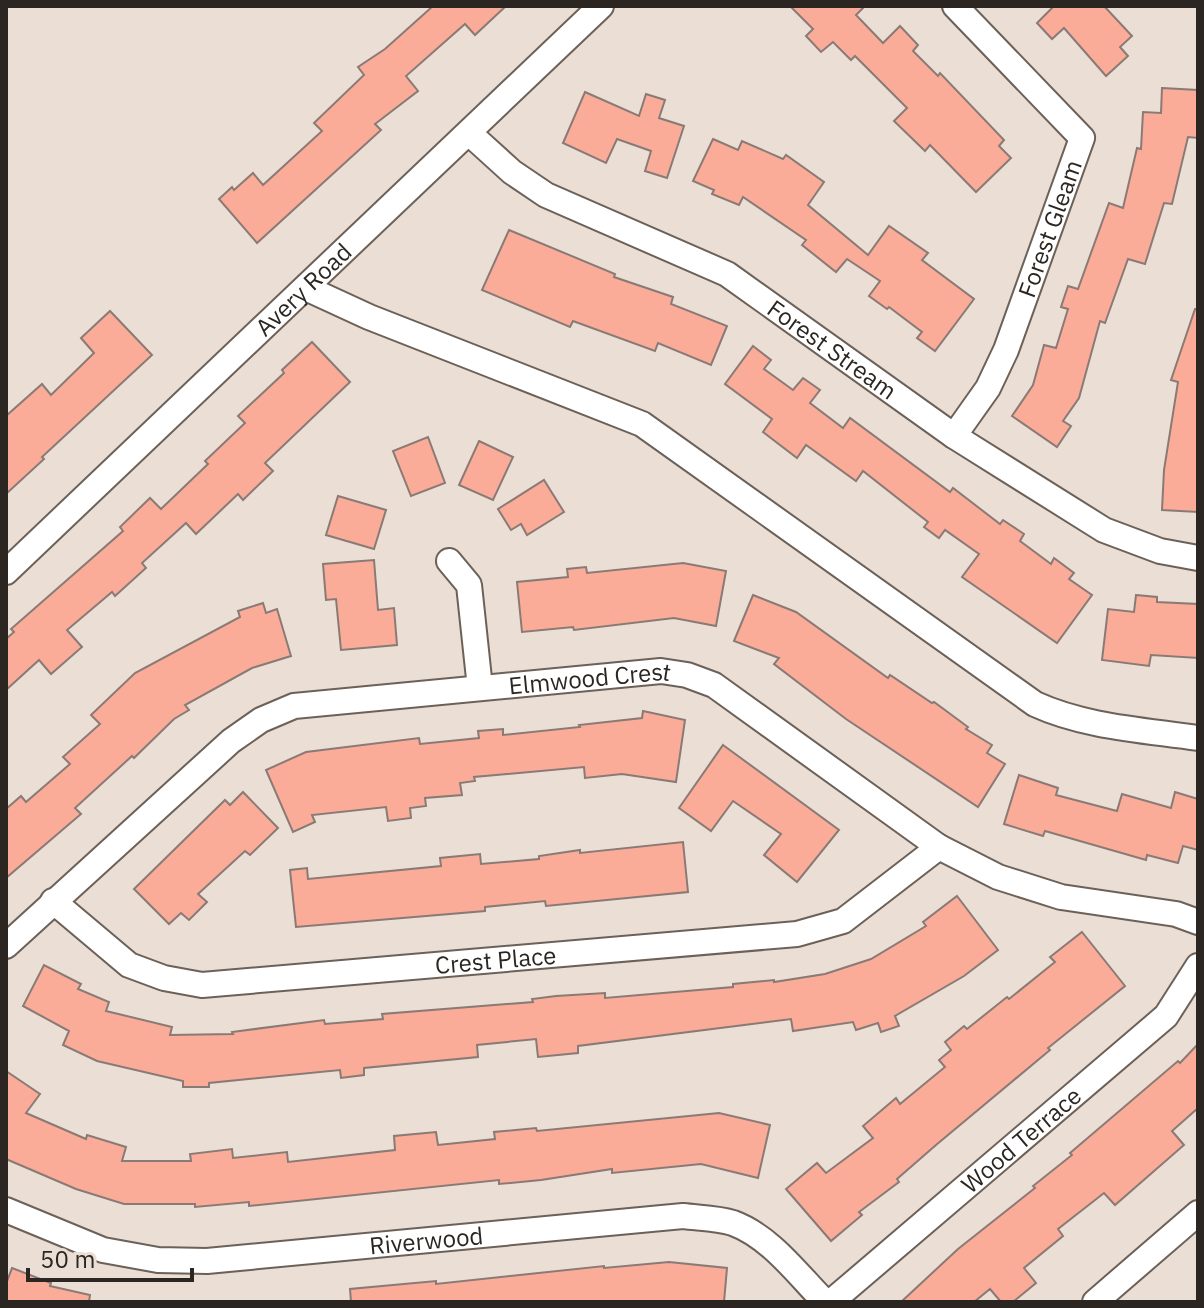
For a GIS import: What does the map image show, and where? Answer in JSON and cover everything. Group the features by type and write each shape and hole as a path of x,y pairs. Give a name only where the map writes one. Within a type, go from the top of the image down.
{"street":[{"name":"Avery Road","path":"6,572 601,6"},
{"name":"Forest Gleam","path":"954,436 988,388 1006,350 1082,138 955,6"},
{"name":"Forest Stream","path":"469,133 512,172 546,195 727,274 954,436 1104,530 1160,551 1198,558"},
{"path":"306,288 369,317 642,424 1035,704 1081,720 1198,738"},
{"path":"449,561 469,585 480,688"},
{"name":"Elmwood Crest","path":"6,946 231,741 261,720 294,706 661,671 687,675 714,685 939,847 998,877 1061,897 1176,914 1198,922"},
{"name":"Crest Place","path":"53,901 129,965 164,978 202,985 797,934 843,921 939,847"},
{"name":"Wood Terrace","path":"828,1302 1166,1016 1198,966"},
{"name":"Riverwood","path":"6,1210 103,1250 158,1260 207,1261 683,1216 707,1218 734,1224 769,1245 828,1302"},
{"path":"1095,1302 1198,1213"}],"building":[{"path":"433,6 506,6 475,35 465,24 406,76 418,91 375,124 381,130 257,243 219,199 253,173 263,185 322,131 314,123 364,75 358,67 385,49"},
{"path":"790,6 865,6 856,15 883,43 900,26 918,45 913,51 938,76 940,73 1004,140 999,146 1011,158 976,192 930,145 925,151 894,121 907,108 855,56 851,60 833,42 821,52 806,36 813,29"},
{"path":"1054,6 1104,6 1132,36 1120,47 1128,56 1106,76 1064,28 1052,39 1037,23"},
{"path":"1162,88 1198,90 1198,138 1188,137 1172,204 1164,203 1145,264 1128,259 1105,323 1100,321 1079,398 1063,421 1071,426 1057,447 1012,416 1033,385 1044,345 1056,348 1068,309 1061,307 1068,286 1078,289 1109,203 1123,208 1137,148 1141,149 1143,112 1161,113"},
{"path":"585,92 639,116 646,94 665,100 659,118 684,126 667,178 645,171 651,151 617,139 606,163 563,143"},
{"path":"713,139 738,150 742,141 783,159 786,155 824,182 808,205 868,255 889,226 928,253 922,260 974,299 935,351 917,338 922,332 869,296 880,281 847,259 836,272 802,245 806,240 743,197 739,205 712,194 714,190 693,181"},
{"path":"509,230 615,274 614,277 673,297 671,304 727,326 711,365 658,343 655,351 573,321 570,327 482,290"},
{"path":"1195,309 1198,310 1198,512 1162,510 1164,470 1178,382 1171,380"},
{"path":"110,311 152,355 6,494 6,416 42,384 51,395 94,353 81,338"},
{"path":"312,342 350,382 265,463 273,471 243,500 238,494 196,534 186,523 142,563 146,568 115,596 112,592 67,630 82,647 51,674 39,660 6,690 6,639 14,632 11,629 123,531 120,527 150,498 161,509 245,423 238,416"},
{"path":"753,346 771,360 764,369 793,390 803,378 820,390 810,403 843,428 850,418 950,492 953,488 1000,524 1003,520 1024,534 1020,541 1051,564 1054,558 1074,573 1069,579 1092,595 1057,643 962,577 979,554 945,530 939,538 924,527 928,522 863,471 856,481 806,445 797,458 763,432 772,419 725,384"},
{"path":"428,437 445,483 411,496 393,451"},
{"path":"479,441 513,457 493,500 459,485"},
{"path":"544,480 564,512 527,535 521,524 511,530 498,509"},
{"path":"338,496 386,510 374,549 326,535"},
{"path":"374,560 378,610 394,608 397,645 341,650 336,599 326,600 323,564"},
{"path":"683,563 726,571 716,626 674,618 574,630 573,627 522,632 517,582 568,577 567,569 586,567 587,573"},
{"path":"753,595 796,612 888,678 890,675 934,702 968,727 966,729 992,745 987,753 1005,764 978,807 846,719 774,664 779,658 734,641"},
{"path":"1136,595 1157,597 1157,602 1198,604 1198,658 1151,655 1149,666 1102,660 1108,609 1134,612"},
{"path":"263,603 266,613 277,609 291,656 252,668 185,705 189,710 174,719 75,808 81,814 6,878 6,809 21,796 26,802 70,764 63,757 100,724 91,715 135,673 240,617 238,611"},
{"path":"643,711 685,720 676,782 622,774 585,778 584,767 474,777 475,781 460,783 462,795 425,798 426,806 410,808 411,818 388,821 386,807 312,815 315,822 293,832 266,770 306,752 419,738 420,744 479,738 478,731 503,729 503,735 580,727 642,718"},
{"path":"723,745 839,830 797,882 764,855 781,834 733,801 711,831 679,808"},
{"path":"1019,775 1058,788 1056,795 1117,811 1122,794 1171,808 1175,792 1198,799 1198,850 1183,846 1178,863 1147,855 1146,860 1045,831 1043,836 1004,824"},
{"path":"243,792 278,828 250,855 245,851 198,894 207,902 189,920 181,913 169,924 134,889 225,800 230,805"},
{"path":"683,842 688,892 546,906 545,901 485,907 485,911 296,927 290,870 307,868 308,879 441,866 440,858 480,854 481,864 539,859 539,856 580,850 580,853"},
{"path":"957,896 998,950 964,976 895,1016 899,1026 881,1032 878,1023 856,1030 853,1022 793,1031 791,1019 578,1046 578,1053 538,1057 536,1039 477,1045 478,1057 364,1068 364,1075 341,1078 340,1070 209,1083 209,1087 183,1087 183,1081 97,1061 63,1045 69,1031 23,1006 44,965 81,984 78,989 109,1002 106,1011 172,1027 170,1035 233,1034 324,1020 325,1024 383,1019 382,1014 533,1002 532,999 556,996 605,993 605,998 733,987 733,984 774,982 825,974 871,959 926,926 923,922"},
{"path":"1082,932 1125,986 936,1145 897,1179 899,1182 859,1212 862,1215 831,1241 786,1189 817,1163 826,1173 873,1138 863,1126 896,1098 900,1104 945,1067 939,1060 951,1050 945,1042 964,1026 967,1029 1007,997 1009,999 1055,962 1050,957"},
{"path":"1198,1044 1198,1108 1172,1131 1184,1145 1115,1205 1104,1193 1058,1229 1063,1236 1024,1268 1036,1283 1013,1302 1001,1302 990,1289 974,1302 901,1302 958,1249 1035,1188 1033,1186 1072,1155 1070,1153 1178,1061 1180,1063"},
{"path":"6,1071 40,1094 26,1113 86,1139 87,1135 126,1147 122,1161 191,1161 190,1154 232,1149 233,1158 287,1152 288,1162 395,1150 394,1136 436,1132 438,1145 495,1139 494,1132 536,1128 537,1131 719,1113 770,1125 758,1178 701,1164 612,1173 612,1169 541,1180 499,1184 499,1180 249,1206 249,1202 195,1207 195,1204 124,1204 76,1189 6,1159"},
{"path":"669,1262 727,1268 724,1302 351,1302 350,1289"},
{"path":"12,1268 51,1283 50,1286 90,1295 89,1302 6,1302 6,1284"}]}
